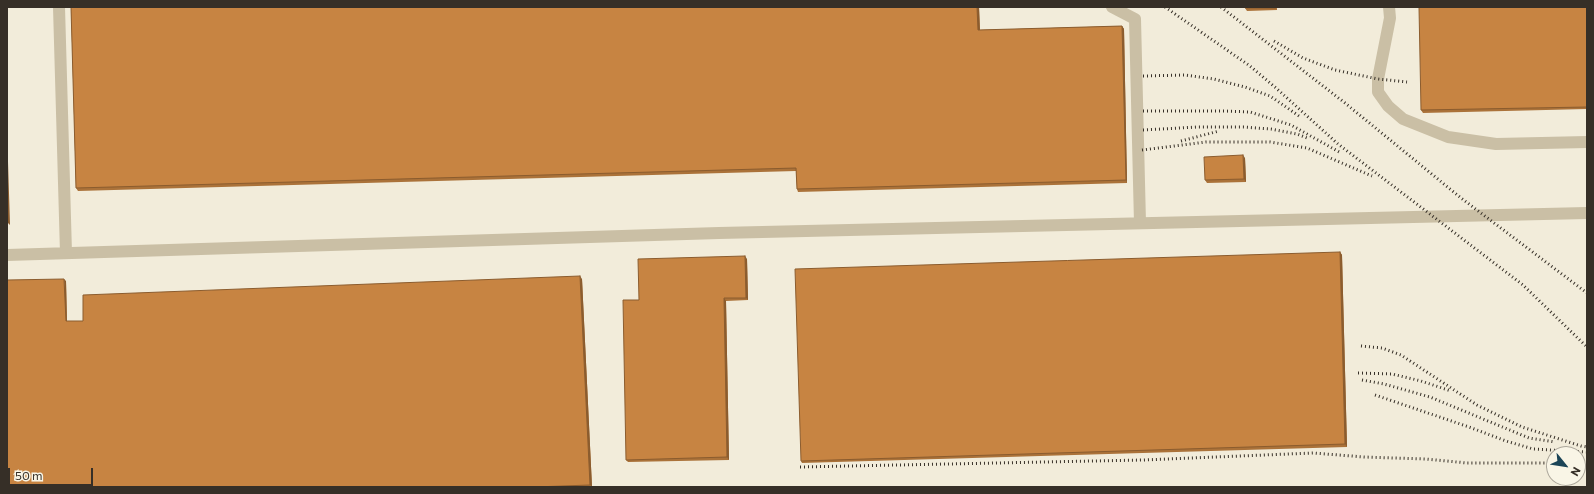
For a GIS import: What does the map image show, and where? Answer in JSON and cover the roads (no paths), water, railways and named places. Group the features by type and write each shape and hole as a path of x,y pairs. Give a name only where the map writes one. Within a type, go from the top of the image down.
{"lane":[{"path":"59,7 66,253"},
{"path":"1112,7 1135,19 1140,223"},
{"path":"1389,7 1390,18 1378,78 1378,92 1388,106 1403,119 1448,137 1496,144 1587,142"},
{"path":"7,255 711,233 1587,213"}],"railway":[{"path":"1165,7 1250,66 1338,144 1523,285 1587,347"},
{"path":"1221,7 1345,103 1461,198 1587,293"},
{"path":"1274,41 1303,58 1335,70 1378,79 1407,82"},
{"path":"1143,76 1185,75 1214,79 1245,87 1270,96 1299,116"},
{"path":"1143,111 1250,112 1291,125 1341,153"},
{"path":"1143,130 1198,127 1243,127 1271,129 1297,134 1307,138"},
{"path":"1181,141 1219,131"},
{"path":"1142,150 1206,142 1270,142 1307,148 1372,176"},
{"path":"1361,346 1382,348 1401,355 1477,405 1522,427 1587,447"},
{"path":"1358,373 1392,374 1421,381 1451,391"},
{"path":"1362,380 1384,384 1430,397 1529,438 1555,442"},
{"path":"1375,395 1533,449 1587,452"},
{"path":"800,467 1143,460 1313,453 1364,457 1426,459 1467,463 1546,463"}]}
